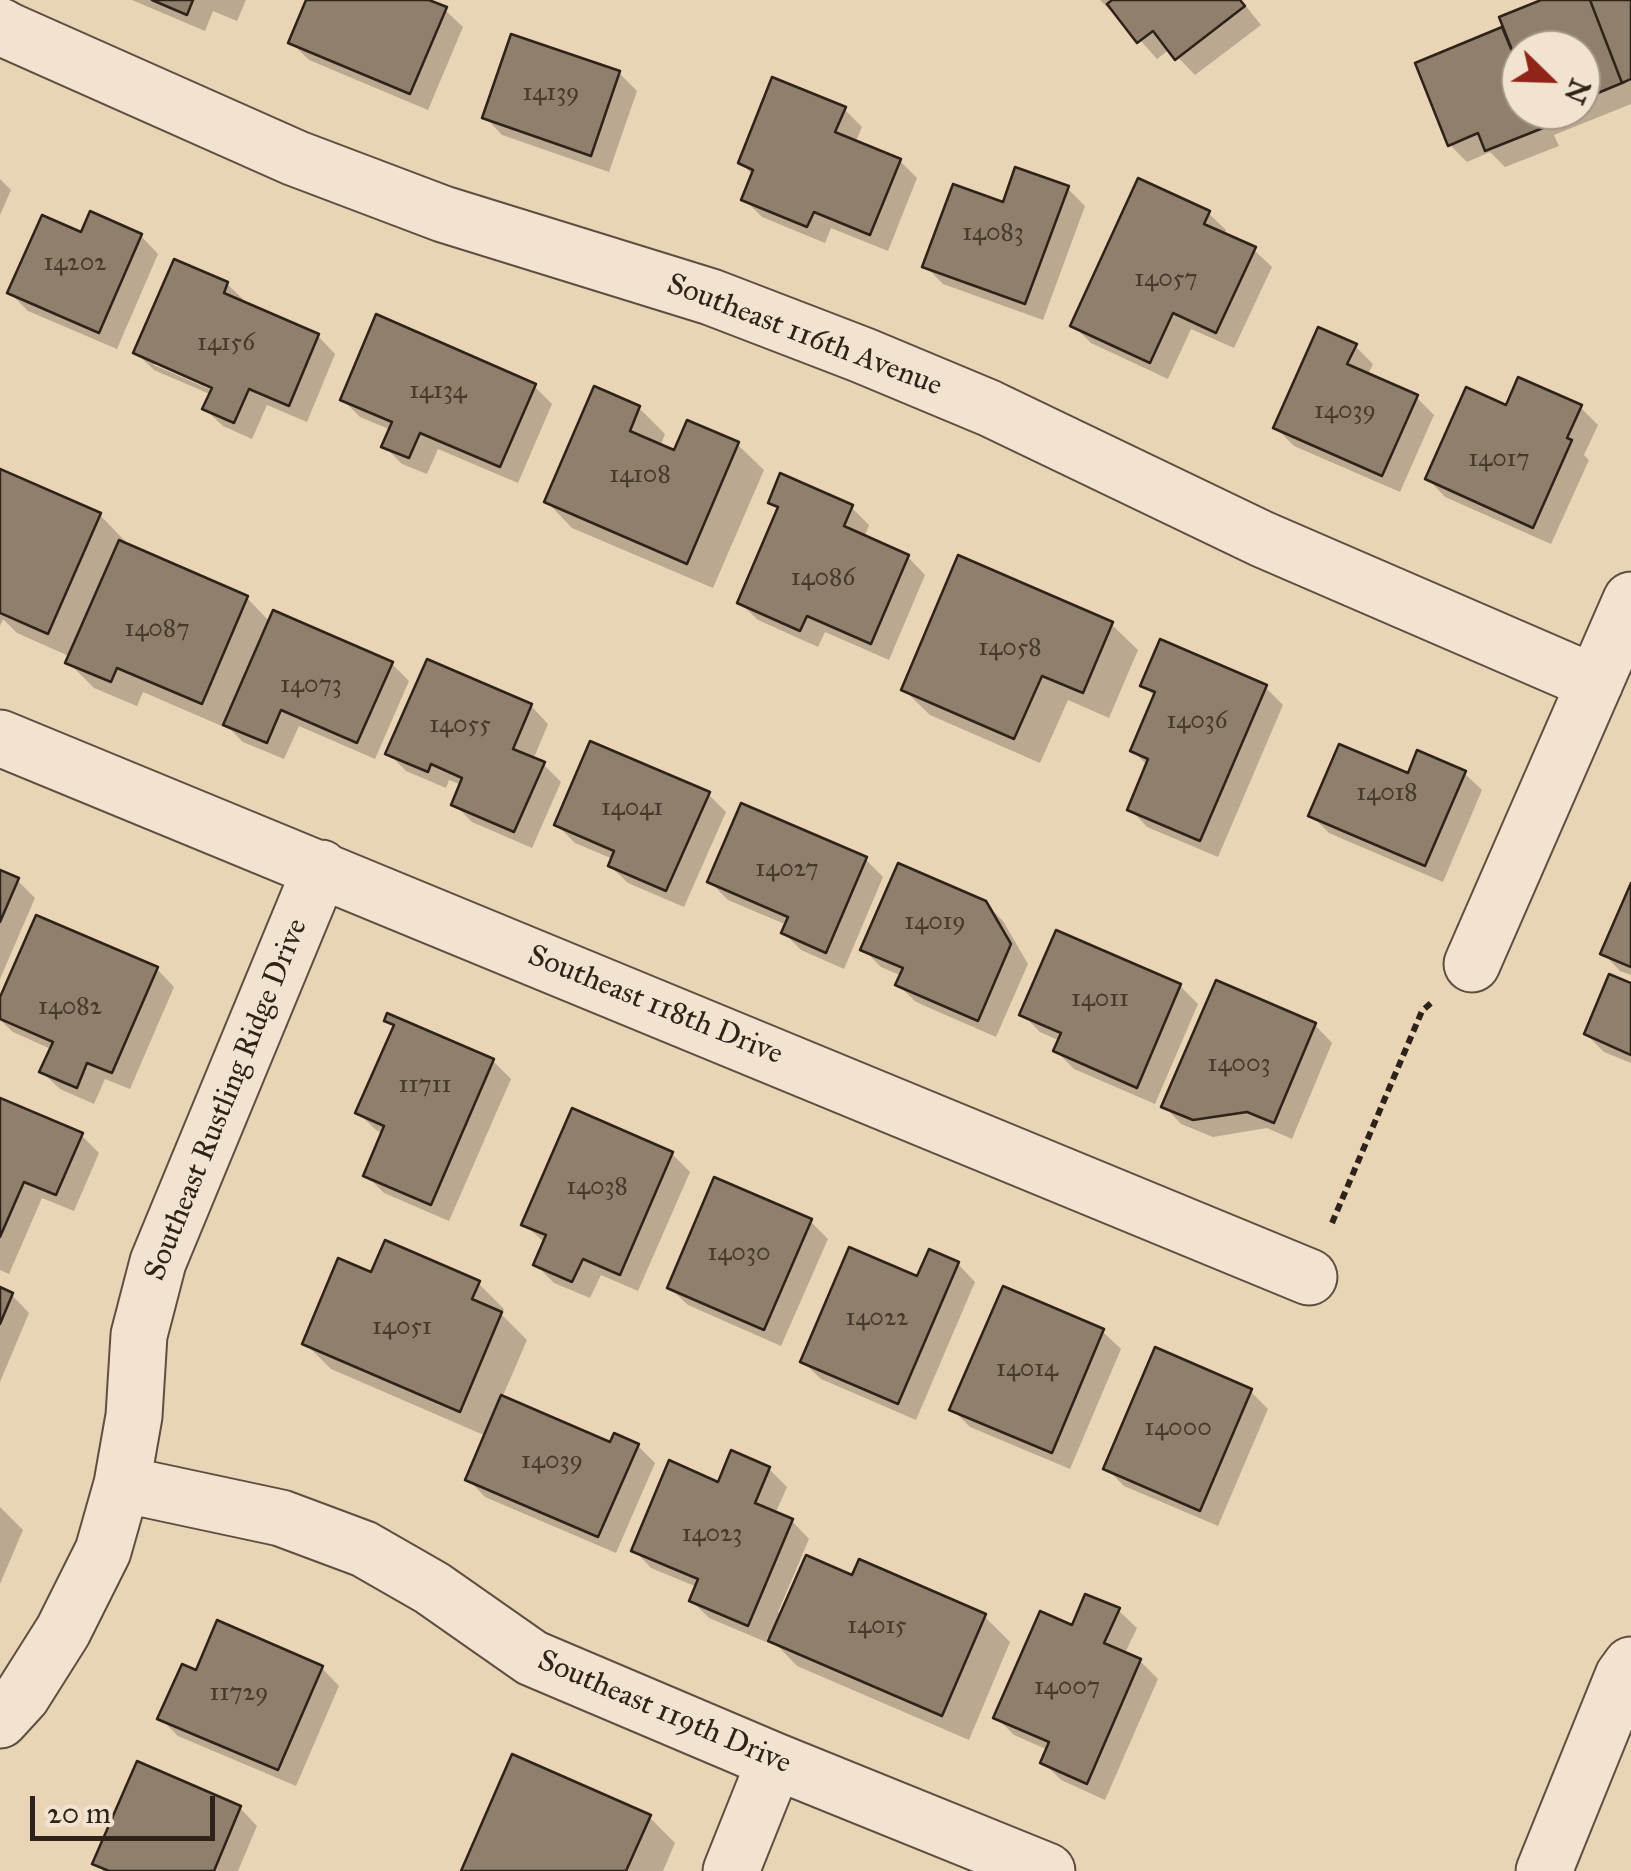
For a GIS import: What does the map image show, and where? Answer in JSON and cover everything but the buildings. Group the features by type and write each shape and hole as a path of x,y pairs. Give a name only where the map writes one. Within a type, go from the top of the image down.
{"street":[{"name":"Southeast 116th Avenue","path":"0,26 296,158 443,214 711,297 862,355 989,408 1262,539 1595,683"},
{"path":"1472,964 1631,600"},
{"name":"Southeast 118th Drive","path":"0,738 1309,1277"},
{"name":"Southeast Rustling Ridge Drive","path":"0,1720 22,1696 64,1631 103,1550 122,1484 134,1416 139,1334 158,1262 321,868"},
{"name":"Southeast 119th Drive","path":"122,1484 282,1518 364,1549 432,1588 532,1658 1046,1871"},
{"path":"1544,1871 1623,1676 1631,1665"},
{"path":"731,1871 776,1761"}],"path":[{"path":"1309,1277 1422,1012 1472,964"}]}
